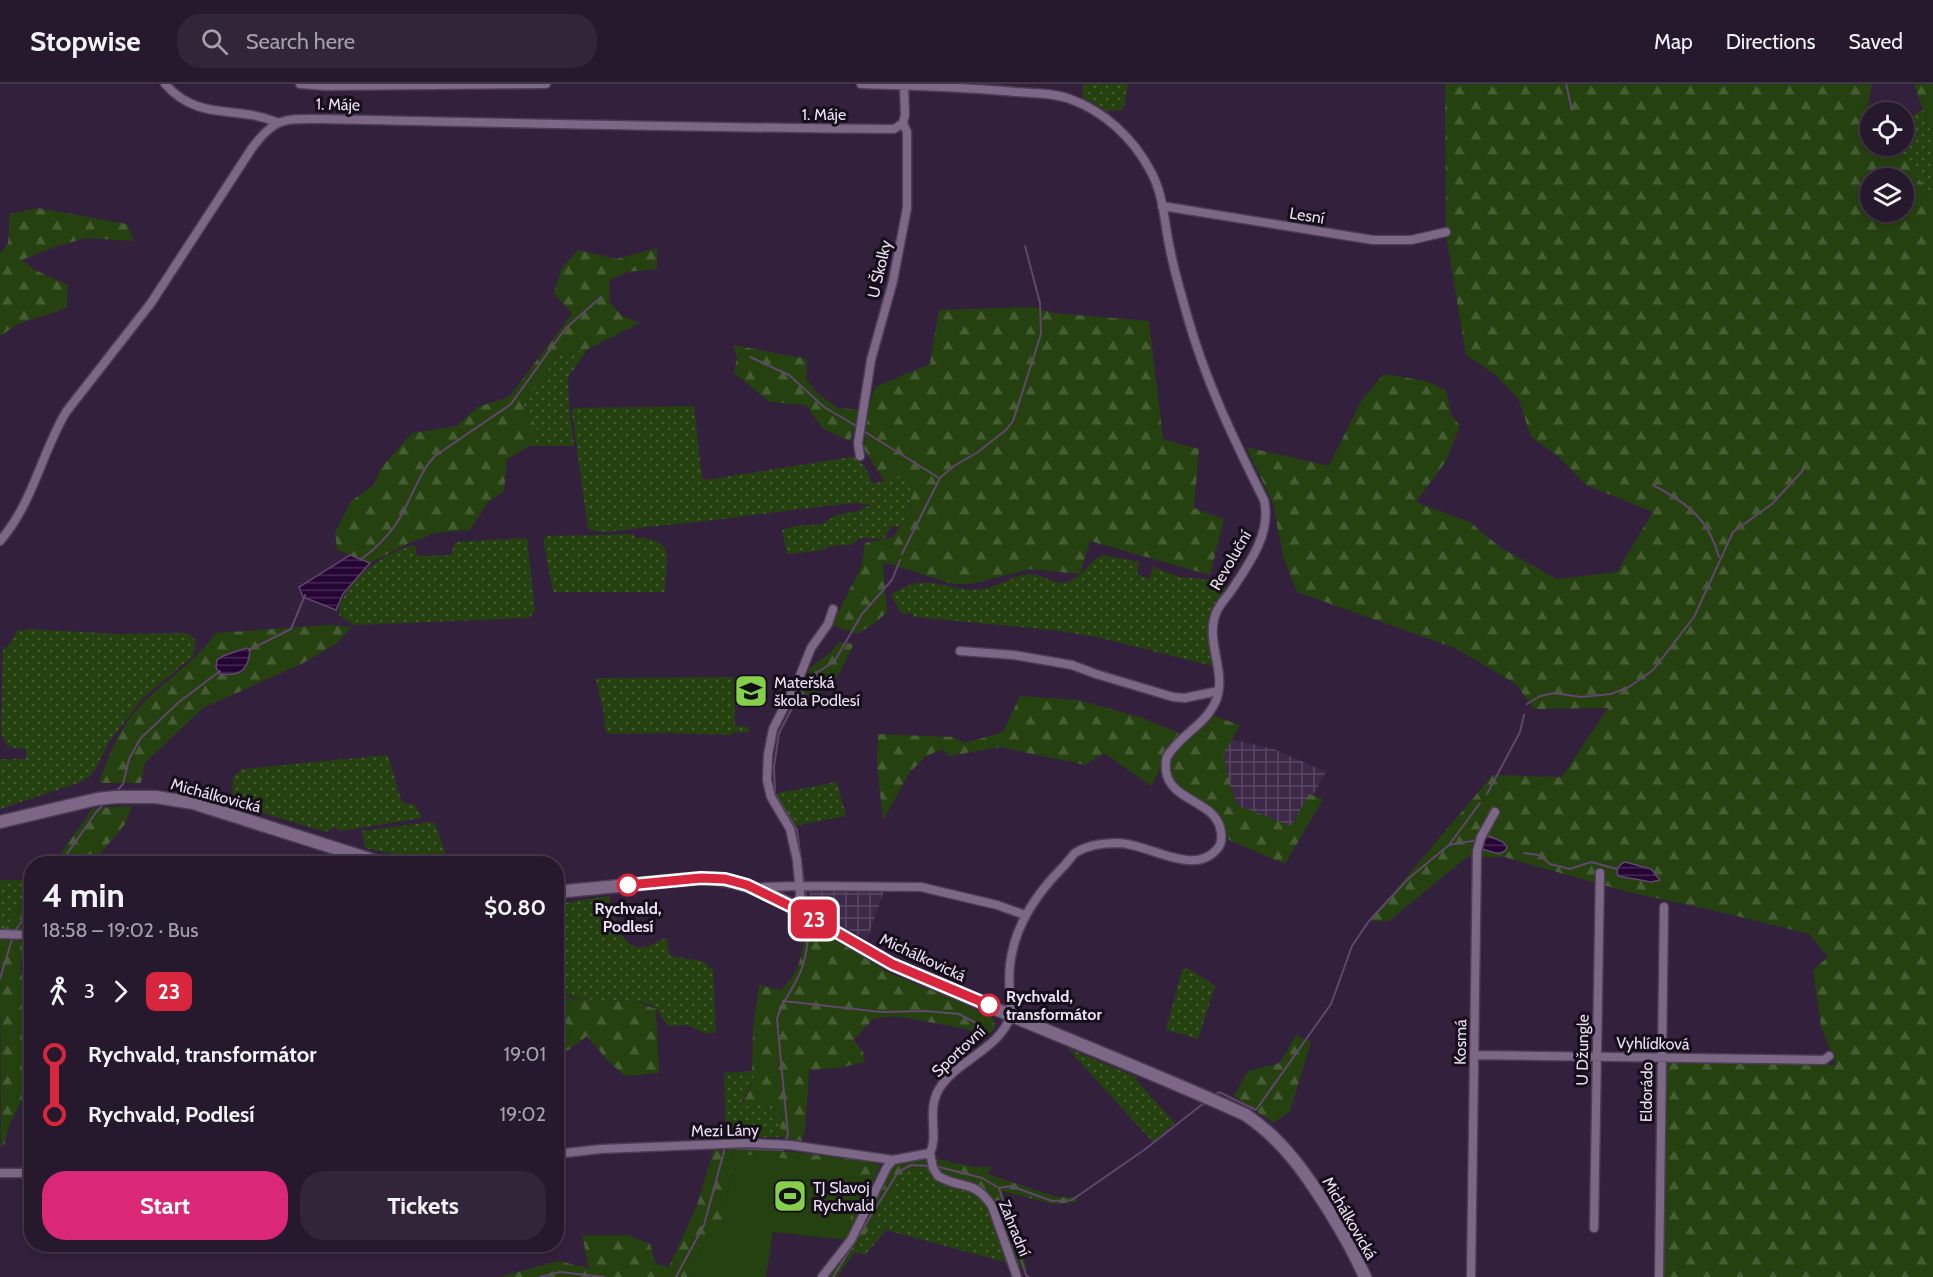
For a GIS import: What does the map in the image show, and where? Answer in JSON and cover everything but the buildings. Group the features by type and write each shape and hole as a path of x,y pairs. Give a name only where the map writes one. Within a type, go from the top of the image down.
{"street":[{"name":"1. Máje","path":"165,84 175,96 187,104 223,113 268,118 276,122 293,118 617,124 701,128 882,129 894,129 903,123"},
{"path":"300,84 546,84"},
{"name":"Revoluční","path":"861,84 917,85 1067,98 1090,108 1120,131 1144,160 1158,187 1170,250 1184,305 1205,369 1267,511 1265,529 1254,555 1216,612 1212,630 1219,677 1218,691"},
{"name":"U Školky","path":"860,456 858,443 871,360 893,281 907,208 907,132 903,123 905,115 903,85"},
{"path":"0,541 24,508 55,430 66,412 150,303 252,148 264,132 276,122"},
{"name":"Lesní","path":"1162,206 1373,240 1411,240 1446,232"},
{"path":"798,910 800,894 797,860 790,829 771,796 767,780 768,755 773,729 799,678 811,648 828,624 833,609"},
{"path":"960,651 1014,655 1072,664 1096,674 1173,697 1185,698 1218,691"},
{"path":"1011,1015 1010,963 1025,915 1052,877 1075,854 1098,844 1120,843 1197,862 1217,849 1222,839 1221,827 1206,808 1176,790 1167,777 1166,765 1167,757 1211,709 1218,691"},
{"name":"Michálkovická","path":"0,822 97,799 156,797 193,803 360,856"},
{"name":"Kosmá","path":"1471,1277 1477,851 1481,837 1496,812"},
{"name":"U Džungle","path":"1594,1228 1600,873"},
{"name":"Michálkovická","path":"564,891 701,878 725,879 756,889 798,910 892,964 1246,1115 1278,1140 1305,1172 1365,1277"},
{"path":"756,889 764,886 921,887 997,905 1025,915"},
{"name":"Eldorádo","path":"1659,1277 1664,907"},
{"path":"0,934 24,935"},
{"name":"Sportovní","path":"931,1156 932,1105 940,1087 991,1042 1009,1022 1011,1015"},
{"name":"Vyhlídková","path":"1475,1055 1824,1060 1829,1056"},
{"name":"Mezi Lány","path":"564,1153 601,1149 748,1143 790,1145 893,1160"},
{"path":"822,1277 851,1239 887,1167 893,1160 931,1156"},
{"name":"Zahradní","path":"931,1156 933,1168 942,1178 969,1185 978,1189 985,1196 992,1206 1017,1277"},
{"path":"0,1173 24,1173"}],"shaded area":[{"path":"350,555 370,563 343,594 336,610 303,597 299,587"},
{"path":"246,648 250,649 248,662 242,670 233,674 220,674 216,667 217,660"},
{"path":"1222,737 1274,749 1326,772 1290,834 1233,830"},
{"path":"1486,835 1503,842 1507,847 1505,851 1499,854 1482,849 1482,841"},
{"path":"1625,862 1651,869 1660,880 1651,882 1618,876 1618,868"},
{"path":"810,889 884,891 867,940 809,908"}],"green space":[{"path":"1084,84 1128,84 1124,107 1122,110 1107,111 1082,97"},
{"path":"1445,84 1872,84 1869,102 1860,102 1860,156 1900,156 1910,168 1860,168 1860,222 1914,222 1914,173 1933,196 1933,1277 1664,1277 1667,1062 1836,1065 1821,1026 1813,970 1828,957 1809,934 1628,892 1504,857 1467,857 1389,921 1369,921 1493,775 1562,777 1608,708 1534,709 1516,684 1455,648 1297,592 1283,556 1273,503 1246,447 1329,466 1361,401 1384,374 1426,381 1446,390 1451,415 1460,426 1446,461 1416,502 1470,522 1501,548 1557,579 1617,572 1653,512 1586,485 1558,456 1531,437 1519,400 1497,376 1466,355 1446,235","holes":["1625,862 1642,866 1651,882 1623,878 1620,864"]},
{"path":"1914,84 1933,84 1933,138"},
{"path":"1923,110 1933,138 1933,196 1914,173 1914,168 1910,168 1900,156 1914,156 1914,115"},
{"path":"38,208 127,224 134,241 86,238 51,248 22,260 35,270 68,285 67,308 18,324 0,336 0,254 8,243 10,214"},
{"path":"657,248 657,269 627,272 610,280 609,301 621,315 640,323 588,349 558,356 523,404 537,428 530,446 507,459 504,491 488,502 470,530 435,533 409,543 370,563 337,550 335,533 351,501 374,485 381,468 412,433 457,426 478,407 509,397 572,314 554,293 562,268 578,250 617,259"},
{"path":"1035,307 1054,313 1149,321 1163,439 1199,449 1194,508 1224,519 1210,575 1090,541 1080,574 1030,569 971,584 953,584 883,562 887,612 857,634 832,625 862,565 865,543 894,537 900,526 906,525 905,515 908,513 910,504 911,492 906,480 891,476 884,481 864,449 869,408 875,387 930,364 939,310"},
{"path":"733,345 807,359 806,379 817,393 838,408 860,410 850,441 823,429 806,405 770,402 734,373 737,357"},
{"path":"588,349 568,377 574,446 530,446 537,428 523,404 558,356"},
{"path":"694,406 702,477 706,480 851,457 862,464 872,483 882,482 891,476 906,480 912,491 908,514 904,513 907,519 906,525 891,527 884,539 860,538 851,545 836,545 817,551 787,554 782,530 796,526 823,524 836,515 860,511 872,505 854,503 617,531 602,532 588,529 573,408"},
{"path":"633,534 636,538 650,539 659,543 664,548 667,554 665,592 553,592 544,545 544,539 547,536"},
{"path":"527,538 535,611 529,618 354,625 339,615 341,601 356,581 378,561 395,552 415,545 417,556 451,555 455,542"},
{"path":"1103,555 1139,562 1137,574 1149,579 1153,567 1180,577 1212,580 1227,587 1211,618 1209,633 1213,666 1097,637 1053,630 913,617 913,614 901,613 891,595 916,583 970,590 983,589 1031,574 1062,583 1075,578"},
{"path":"330,625 352,627 336,644 303,663 203,708 145,763 141,783 99,783 116,740 135,711 199,653 216,633"},
{"path":"29,629 118,634 187,633 196,642 193,656 143,698 109,742 89,777 78,783 0,809 0,759 26,759 26,749 8,747 1,733 3,649 9,646 17,631"},
{"path":"839,642 854,644 840,672 827,690 803,695 798,705 795,696 811,667 831,652"},
{"path":"734,677 735,726 749,727 749,733 733,732 732,735 607,734 605,730 596,678"},
{"path":"1020,696 1078,700 1140,717 1179,733 1162,756 1160,769 1151,786 1104,753 1085,765 1000,747 949,756 942,749 925,757 910,772 883,820 877,765 878,734 953,737 965,743 1003,732"},
{"path":"1211,715 1240,725 1224,754 1230,785 1237,805 1291,826 1309,794 1323,799 1285,864 1229,840 1222,820 1209,806 1180,788 1171,778 1169,768 1172,759"},
{"path":"388,755 401,800 415,805 422,818 341,831 334,827 326,832 232,804 233,777 242,769"},
{"path":"837,782 846,816 793,826 773,794"},
{"path":"132,806 125,824 99,856 59,856 93,808"},
{"path":"435,823 446,856 403,856 365,848 362,831"},
{"path":"0,880 24,880 24,903 4,929 0,929"},
{"path":"608,896 619,929 628,943 645,947 667,938 669,953 672,956 702,961 709,968 713,968 716,1033 704,1033 687,1025 669,1026 656,1009 640,1002 586,999 564,992 564,903"},
{"path":"24,904 24,930 4,929"},
{"path":"807,922 889,973 960,1002 994,1019 995,1028 985,1039 967,1029 895,1016 873,1019 854,1040 863,1052 865,1062 838,1068 809,1070 805,1131 801,1141 783,1137 773,1106 759,1102 736,1110 754,1081 752,1071 753,1030 759,985 781,990 794,975 802,951"},
{"path":"0,939 24,941 21,971 24,983 24,1096 9,1126 4,1145 1,1147"},
{"path":"1188,968 1215,986 1198,1039 1166,1030 1182,970"},
{"path":"564,993 572,999 634,1001 656,1009 659,1073 625,1076 608,1061 587,1036 564,1051"},
{"path":"1296,1035 1311,1042 1290,1111 1274,1123 1234,1096 1248,1071 1280,1063"},
{"path":"1067,1048 1137,1077 1135,1079 1175,1123 1153,1142"},
{"path":"752,1071 754,1081 737,1109 759,1102 773,1106 783,1137 726,1138 724,1073"},
{"path":"729,1148 793,1152 880,1165 864,1208 848,1240 732,1153 724,1227 707,1235 689,1277 499,1277 558,1261 589,1268 582,1235 628,1235 650,1244 656,1264 669,1267 697,1205 714,1149 727,1152"},
{"name":"TJ Slavoj Rychvald","path":"732,1153 857,1166 848,1240 773,1232 766,1277 689,1277 707,1235 724,1226"},
{"path":"925,1157 931,1167 910,1168 903,1173 855,1252 837,1277 829,1277 893,1168 898,1163"},
{"path":"937,1159 975,1167 992,1167 987,1174 1057,1197 1076,1197 1077,1202 1053,1204 1002,1191 1027,1270 1017,1267 987,1196 979,1187 941,1175 935,1163"},
{"path":"931,1167 975,1191 989,1208 1009,1263 886,1230 865,1255 855,1252 903,1173 910,1168"}],"waterway":[{"path":"1566,84 1572,110"},
{"path":"902,554 940,478 954,466 978,452 1006,430 1013,421 1041,334 1040,303 1025,246"},
{"path":"360,560 380,544 392,529 423,472 435,456 511,404 565,329 601,297"},
{"path":"750,357 789,375 824,407 858,427"},
{"path":"862,430 939,478"},
{"path":"1527,704 1540,696 1554,693 1581,697 1611,694 1629,687 1653,670 1694,617 1733,532 1772,504 1804,469"},
{"path":"1653,485 1676,498 1703,522 1719,557"},
{"path":"801,859 797,830 775,794 774,767 779,733 808,678 834,662 862,614 892,580 900,560"},
{"path":"249,650 291,629 305,595"},
{"path":"115,793 123,784 129,759 140,739 179,702 220,671"},
{"path":"1487,794 1520,732 1524,715"},
{"path":"66,856 105,803"},
{"path":"1214,1096 1219,1092 1256,1110 1331,1004 1352,946 1369,921 1409,878 1449,845 1480,803"},
{"path":"1449,845 1478,840"},
{"path":"1524,853 1539,855 1550,864 1570,869 1591,862 1617,869"},
{"path":"802,865 804,883"},
{"path":"805,889 807,910"},
{"path":"15,931 24,918"},
{"path":"785,1142 788,1135 777,1019 802,968 807,945 808,921"},
{"path":"0,979 13,936"},
{"path":"783,1001 881,1012 925,1011 959,1014 978,1024"},
{"path":"999,1188 1011,1186 1052,1201 1072,1200 1144,1150 1204,1103"},
{"path":"676,1277 704,1225 725,1148 783,1150 784,1147"},
{"path":"833,1277 898,1172 911,1165 930,1166"},
{"path":"935,1166 982,1178 999,1188 1026,1275 1029,1277"},
{"path":"540,1277 560,1272 604,1277"}],"bus line":[{"name":"23","path":"628,885 701,878 725,879 747,885 798,910 892,964 989,1005"}],"place":[{"name":"Mateřská škola Podlesí","path":"751,691"},
{"name":"Rychvald, Podlesí","path":"628,885"},
{"name":"Rychvald, transformátor","path":"989,1005"},
{"name":"TJ Slavoj Rychvald","path":"790,1196"}]}
